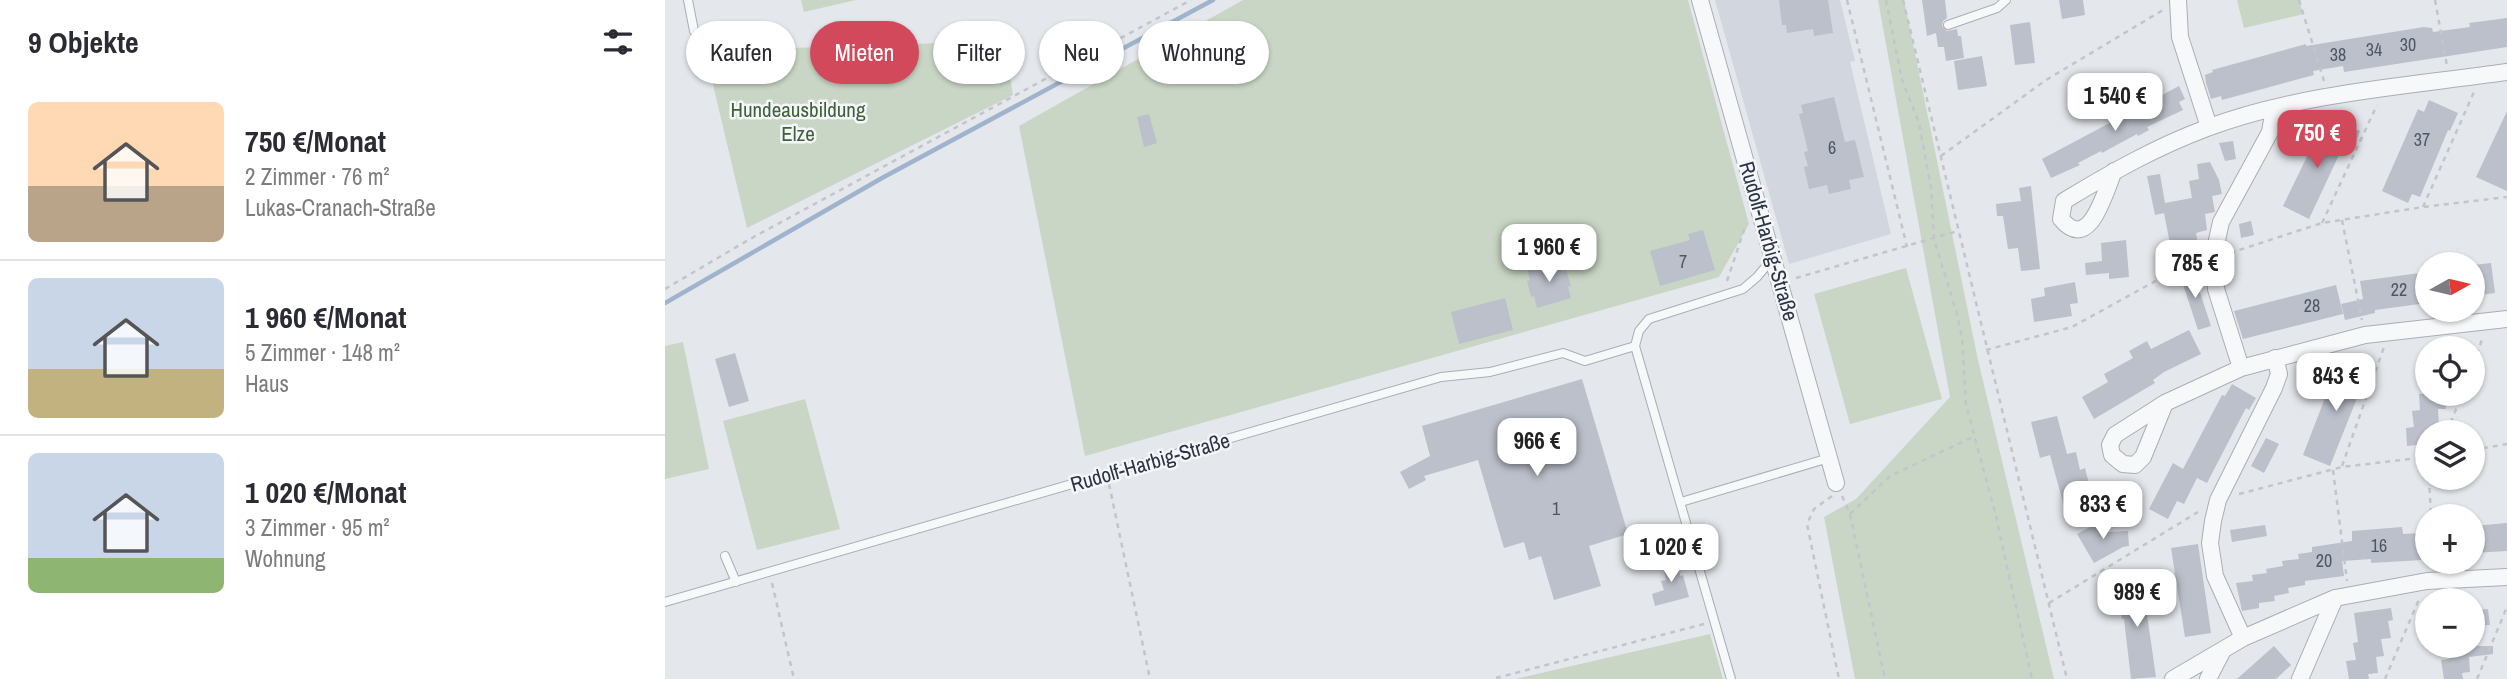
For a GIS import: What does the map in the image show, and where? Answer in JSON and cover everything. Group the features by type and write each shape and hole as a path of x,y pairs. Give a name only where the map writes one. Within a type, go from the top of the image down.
{"street":[{"name":"Rudolf-Harbig-Straße","path":"1700,0 1836,483"},
{"path":"2178,1 2180,37 2209,127"},
{"path":"2114,171 2141,155 2209,127 2274,108 2507,72"},
{"path":"2241,368 2216,289 2213,258 2221,222 2270,132 2274,108"},
{"path":"2165,403 2241,368 2365,335 2507,319"},
{"path":"2243,639 2215,576 2211,532 2218,500 2274,388 2279,374 2275,358"},
{"path":"2173,679 2243,639 2342,597 2427,581 2507,577"},
{"path":"2300,679 2342,597"},
{"path":"2208,679 2223,650"}],"lane":[{"path":"688,0 692,21"},
{"path":"1948,26 1997,8 2007,0"},
{"path":"1731,679 1636,346 1639,331 1649,319 1743,289 1774,257"},
{"name":"Rudolf-Harbig-Straße","path":"665,602 1441,377 1490,372 1563,353 1585,361 1636,346"},
{"path":"1681,502 1829,458"},
{"path":"725,556 736,582"}],"path":[{"path":"665,289 750,239 1191,0"},
{"path":"1847,0 1907,247"},
{"path":"1886,0 1902,80 1919,123 1931,188 1934,239 1962,338 1966,405 1994,512 2032,679"},
{"path":"1903,0 2067,679"},
{"path":"2299,0 2329,98"},
{"path":"2435,0 2450,80"},
{"path":"1941,156 2046,80 2178,1"},
{"path":"2423,207 2481,76"},
{"path":"2322,223 2384,90"},
{"path":"1986,350 2072,327 2170,273 2322,223 2507,197"},
{"path":"2342,220 2365,335"},
{"path":"1721,297 1747,223"},
{"path":"1781,282 1958,231"},
{"path":"2483,336 2489,321"},
{"path":"2342,467 2389,331"},
{"path":"1850,514 1890,476 1973,437"},
{"path":"2485,448 2507,444"},
{"path":"2333,470 2342,597"},
{"path":"1107,474 1150,679"},
{"path":"1836,483 1850,514 1885,679"},
{"path":"1836,483 1831,498 1814,509 1807,524 1839,679"},
{"path":"770,573 794,679"},
{"path":"2385,679 2427,581"},
{"path":"2477,679 2507,607"},
{"path":"1496,677 1714,622"}],"shaded area":[{"path":"1715,0 1840,0 1855,61 1850,62 1891,234 1789,264"}],"green space":[{"path":"801,0 856,0 804,12"},
{"path":"1243,0 1688,0 1749,224 1719,277 1085,456 1019,126 1094,84 1124,84 1124,67 1138,59 1138,84 1269,84 1269,21 1206,21"},
{"path":"1878,0 1904,0 1978,360 2054,679 1855,679 1824,517 1856,499 1950,397"},
{"path":"2237,0 2298,0 2304,14 2244,28"},
{"name":"Hundeausbildung Elze","path":"933,43 933,84 1011,84 1013,95 747,228 713,84 796,84 796,48 810,47 810,84 919,84 919,44"},
{"path":"1906,268 1942,399 1850,424 1814,294"},
{"path":"683,342 709,469 665,479 665,346"},
{"path":"805,399 840,529 757,550 723,421"},
{"path":"1710,634 1723,679 1515,679"}],"building":[{"path":"1779,0 1828,0 1833,33 1814,36 1813,29 1787,33 1786,25 1782,25"},
{"path":"1922,0 1945,0 1947,18 1942,26 1947,31 1957,29 1958,36 1961,36 1964,58 1946,61 1944,47 1938,47 1936,33 1927,36"},
{"path":"2059,0 2083,0 2085,15 2062,19"},
{"path":"2507,18 2507,47 2344,72 2343,66 2313,71 2314,75 2222,100 2221,96 2211,99 2206,83 2205,75 2213,72 2212,70 2306,44 2424,27 2432,28 2433,32 2470,27 2469,23"},
{"path":"2030,22 2035,63 2015,65 2010,25"},
{"path":"1982,56 1987,86 1958,90 1954,61"},
{"path":"2179,86 2185,99 2179,102 2183,110 2147,127 2149,130 2138,136 2137,134 2102,153 2101,151 2078,163 2080,165 2051,178 2042,159"},
{"path":"1834,97 1845,142 1855,140 1864,177 1849,180 1851,189 1829,194 1827,185 1809,189 1804,167 1808,166 1804,152 1808,151 1799,114 1803,113 1801,105"},
{"path":"2429,100 2458,113 2450,131 2448,130 2420,197 2412,194 2408,203 2382,191 2418,109 2424,112"},
{"path":"2507,111 2507,191 2476,177"},
{"path":"1149,114 1157,143 1144,147 1137,117"},
{"path":"2344,125 2360,131 2355,143 2344,139 2346,140 2309,219 2283,206 2321,128 2340,137"},
{"path":"2233,141 2236,159 2225,161 2219,143"},
{"path":"2210,162 2219,180 2222,194 2212,196 2215,212 2205,214 2207,230 2196,233 2199,250 2172,254 2164,213 2155,215 2147,176 2160,174 2165,203 2192,198 2189,181 2199,179 2197,164"},
{"path":"2031,186 2040,269 2021,271 2018,248 2008,249 2003,216 1997,216 1996,204 2021,201 2019,188"},
{"path":"2251,221 2254,235 2241,238 2239,224"},
{"path":"1703,230 1715,270 1660,286 1650,251 1690,240 1688,234"},
{"path":"2126,240 2129,277 2109,279 2109,273 2086,275 2085,263 2102,261 2101,243"},
{"path":"1559,259 1562,271 1566,270 1571,286 1568,287 1571,298 1537,308 1527,281 1530,280 1527,268"},
{"path":"2491,263 2495,293 2485,294 2485,264"},
{"path":"2193,271 2211,326 2198,330 2180,275"},
{"path":"2415,274 2415,305 2375,310 2375,313 2345,320 2341,304 2363,299 2360,281"},
{"path":"2075,282 2078,303 2070,304 2072,316 2034,322 2031,299 2045,296 2044,288"},
{"path":"2336,285 2343,314 2243,339 2234,311"},
{"path":"1505,298 1513,330 1459,344 1451,312"},
{"path":"2189,330 2201,354 2164,372 2153,380 2155,383 2094,419 2082,397 2108,382 2104,374 2133,358 2129,351 2147,341 2151,349"},
{"path":"735,353 749,401 729,407 715,359"},
{"path":"2344,361 2372,372 2368,385 2363,383 2330,466 2303,455 2335,372 2339,373"},
{"path":"1582,379 1628,534 1589,546 1601,586 1554,600 1541,556 1529,560 1524,542 1504,548 1478,460 1424,476 1426,480 1409,489 1400,472 1430,456 1422,426"},
{"path":"2232,384 2256,398 2249,410 2246,408 2207,483 2197,478 2184,504 2177,501 2168,519 2149,509 2173,463 2183,469 2222,395 2225,396"},
{"path":"2420,406 2446,406 2446,409 2438,409 2439,420 2415,420 2415,445 2407,446 2406,428 2414,427 2412,411 2420,410"},
{"path":"2057,416 2067,454 2076,452 2080,470 2085,468 2089,484 2123,494 2098,501 2088,497 2091,503 2065,510 2050,455 2040,458 2031,422"},
{"path":"2266,438 2279,444 2264,473 2251,466"},
{"path":"2101,521 2107,532 2128,531 2129,546 2094,563 2077,534"},
{"path":"2507,523 2507,551 2485,552 2485,525"},
{"path":"2265,525 2267,536 2232,542 2230,530"},
{"path":"2402,527 2403,534 2415,533 2415,560 2371,563 2371,559 2342,561 2344,576 2305,581 2305,585 2288,588 2289,593 2274,596 2275,601 2259,603 2259,608 2242,611 2236,583 2253,581 2252,575 2267,573 2266,569 2283,566 2282,561 2299,559 2298,554 2312,552 2312,547 2352,541 2352,531"},
{"path":"2198,544 2211,633 2185,637 2171,548"},
{"path":"1676,557 1689,597 1655,606 1652,594 1664,590 1661,581 1666,580 1662,561"},
{"path":"2142,580 2156,677 2131,679 2117,583"},
{"path":"2391,608 2393,620 2388,621 2391,638 2381,639 2384,656 2376,657 2378,673 2368,674 2369,679 2349,679 2346,661 2356,660 2353,643 2358,642 2354,613"},
{"path":"2485,609 2488,609 2490,625 2485,625"},
{"path":"2274,646 2291,665 2276,679 2237,679"},
{"path":"2485,646 2493,646 2493,654 2485,655"},
{"path":"2469,658 2470,672 2462,673 2463,679 2444,679 2441,660"}],"waterway":[{"path":"665,303 882,178 1213,0"}]}
